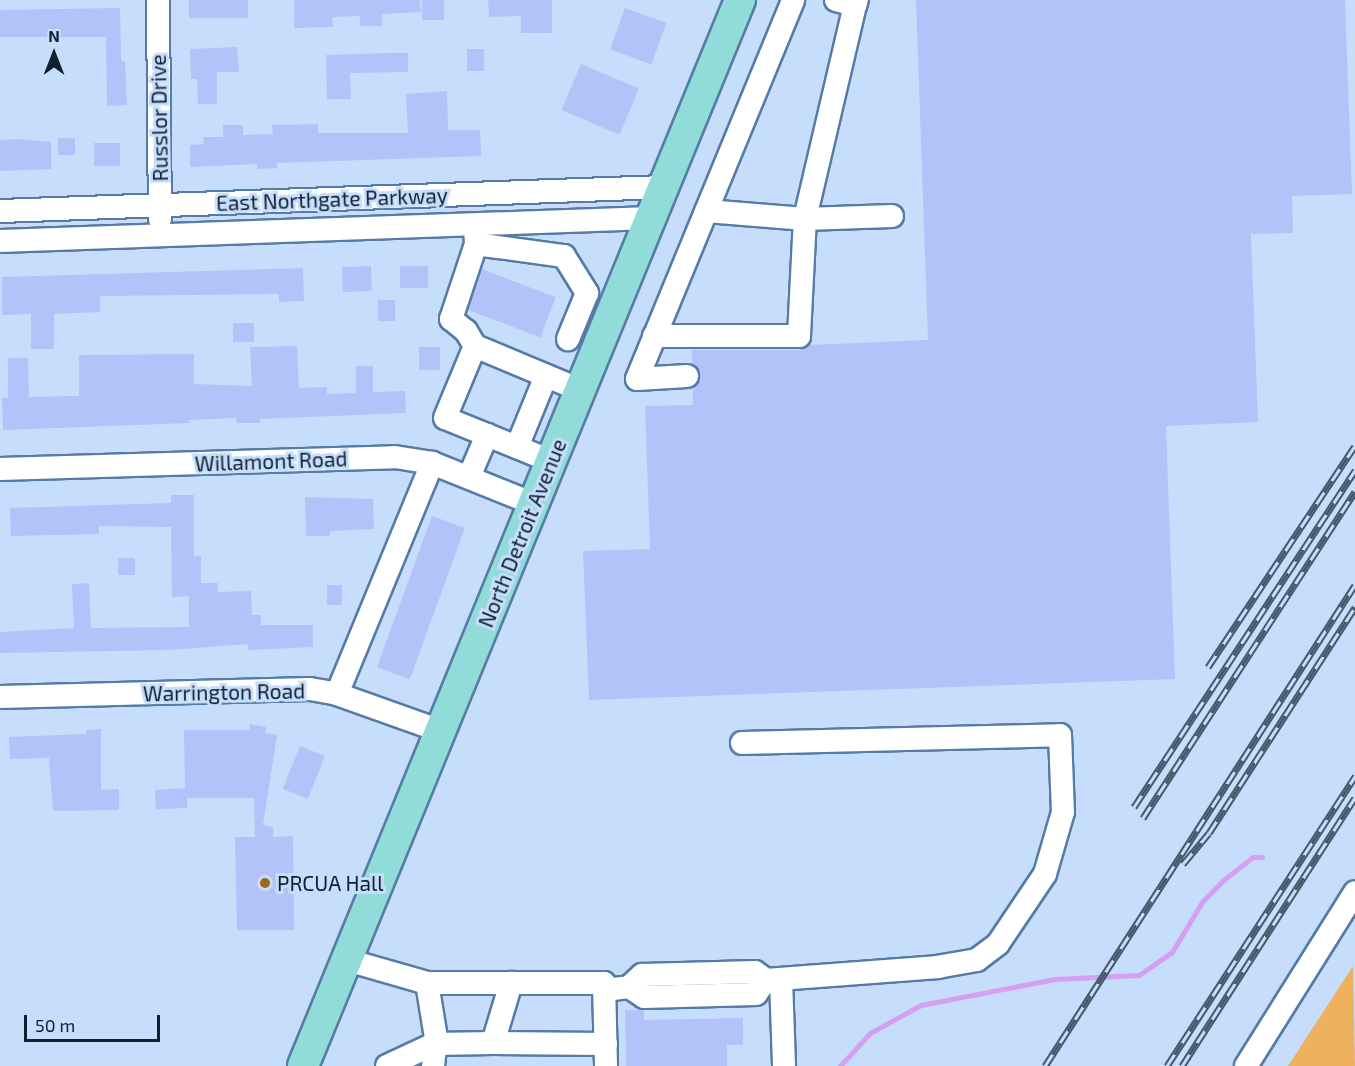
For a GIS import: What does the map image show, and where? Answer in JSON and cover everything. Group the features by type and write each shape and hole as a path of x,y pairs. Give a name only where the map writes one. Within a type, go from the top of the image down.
{"main road":[{"name":"North Detroit Avenue","path":"303,1066 580,390 591,320 651,218 740,0"}],"street":[{"name":"Russlor Drive","path":"158,0 160,236"},
{"path":"687,376 637,379 793,0"},
{"path":"654,336 799,336 805,219 850,2"},
{"name":"East Northgate Parkway","path":"0,211 663,187"},
{"path":"706,211 805,219 892,216"},
{"name":"East Northgate Parkway","path":"0,241 160,236 475,234 561,221 651,218"},
{"path":"561,221 564,256 587,292 591,320 568,339"},
{"path":"564,256 475,234 451,319 466,331 475,346 580,390"},
{"path":"475,346 445,418 551,461"},
{"path":"517,447 546,376"},
{"path":"469,477 487,435"},
{"name":"Willamont Road","path":"0,469 395,457 432,463 534,504"},
{"path":"337,694 432,463"},
{"name":"Warrington Road","path":"0,697 284,689 337,694 441,731"},
{"path":"605,990 628,987 644,997 756,994 774,979 938,967 977,960 998,944 1044,874 1063,812 1060,735 742,743"},
{"path":"1246,1066 1355,892"},
{"path":"347,960 427,982 604,982 606,1055 493,1043 387,1066"},
{"path":"774,979 784,1065"},
{"path":"427,982 436,1038 433,1055"},
{"path":"493,1043 511,982"}],"shaded area":[{"path":"1353,966 1355,1066 1288,1066"}],"building":[{"path":"189,0 248,0 248,18 189,18"},
{"path":"294,0 420,0 421,12 382,14 382,26 360,26 360,16 332,17 333,27 294,28"},
{"path":"422,0 444,0 444,20 422,20"},
{"path":"488,0 552,0 552,33 521,33 521,16 489,17"},
{"path":"916,0 1345,0 1352,194 1292,196 1293,233 1251,234 1258,422 1166,426 1175,679 589,700 583,551 650,549 645,406 693,405 693,388 700,376 692,364 692,350 799,350 809,345 928,340"},
{"path":"120,8 121,61 125,61 127,105 107,106 106,37 0,37 0,10"},
{"path":"625,8 666,23 651,64 610,49"},
{"path":"237,47 239,72 217,72 217,104 198,104 197,79 191,79 190,49"},
{"path":"467,49 484,49 484,71 467,71"},
{"path":"408,53 408,72 350,73 351,99 327,99 326,55"},
{"path":"581,64 639,89 619,135 561,110"},
{"path":"447,91 448,130 480,130 481,156 277,163 277,168 257,169 257,164 190,167 190,145 204,144 203,137 223,137 223,125 243,125 243,135 273,134 272,125 318,124 318,133 408,133 406,94"},
{"path":"58,138 75,138 75,155 58,155"},
{"path":"0,140 51,142 51,169 0,171"},
{"path":"94,143 120,143 120,166 94,166"},
{"path":"371,266 372,291 343,292 342,267"},
{"path":"400,266 428,266 428,288 400,288"},
{"path":"303,268 304,301 279,302 279,294 100,296 100,312 54,314 54,349 31,349 31,314 2,315 2,277"},
{"path":"482,269 556,297 540,337 467,309"},
{"path":"378,300 395,300 395,321 378,321"},
{"path":"233,323 254,323 254,342 233,342"},
{"path":"297,346 299,388 327,387 327,394 356,393 356,366 373,366 373,392 405,391 406,413 260,419 260,423 237,423 236,418 189,420 189,423 3,430 2,398 8,398 8,358 28,358 29,397 79,396 79,355 194,354 194,384 252,386 250,347"},
{"path":"419,347 440,347 440,370 419,370"},
{"path":"171,495 194,495 194,556 201,556 201,583 218,583 218,592 251,591 252,615 261,615 261,625 313,625 313,647 248,650 248,644 168,650 0,653 0,632 74,628 72,584 89,583 91,628 189,627 189,596 172,597 171,527 99,526 99,534 11,536 10,508 171,503"},
{"path":"305,497 373,499 374,529 330,531 330,536 306,536"},
{"path":"432,516 465,528 410,679 377,667"},
{"path":"118,558 135,558 135,575 118,575"},
{"path":"327,585 342,585 342,605 327,605"},
{"path":"250,724 266,727 265,733 277,735 263,825 273,827 273,837 293,836 294,930 237,930 235,837 255,837 254,798 187,798 187,808 156,809 155,790 185,788 184,730 249,730"},
{"path":"101,729 101,790 119,789 119,810 53,811 49,758 10,759 9,737 86,734 86,730"},
{"path":"300,746 325,756 308,799 283,789"},
{"path":"625,1010 644,1010 644,1020 743,1018 743,1045 727,1045 727,1066 626,1066"}],"waterway":[{"path":"840,1066 870,1033 921,1005 1055,979 1139,975 1172,952 1202,902 1222,881 1253,857 1262,857"}],"railway":[{"path":"1208,667 1355,446"},
{"path":"1134,807 1355,470"},
{"path":"1143,818 1355,492"},
{"path":"1045,1066 1355,585"},
{"path":"1183,864 1209,833 1355,607"},
{"path":"1167,1066 1355,776"},
{"path":"1182,1066 1355,798"}],"place":[{"name":"PRCUA Hall","path":"265,883"}]}
